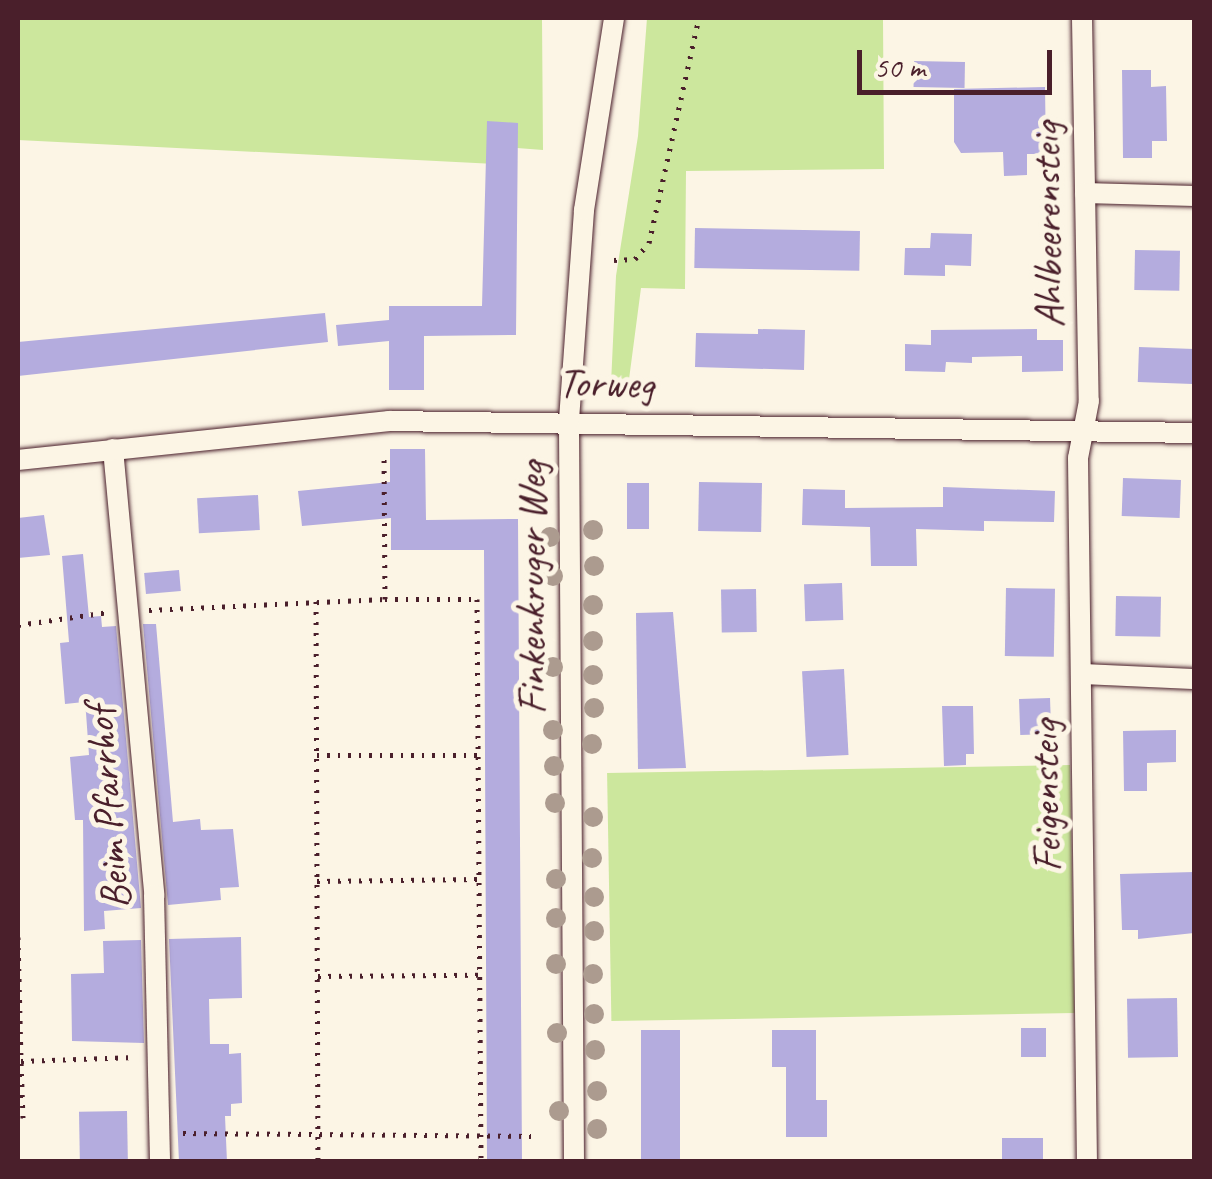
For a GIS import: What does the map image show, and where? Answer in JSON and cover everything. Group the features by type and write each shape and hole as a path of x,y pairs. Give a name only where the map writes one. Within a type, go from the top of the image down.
{"street":[{"name":"Finkenkruger Weg","path":"574,1162 569,420 584,210 614,18"},
{"name":"Ahlbeerensteig","path":"1082,18 1090,402 1084,430"},
{"path":"1086,193 1194,196"},
{"name":"Torweg","path":"18,460 389,421 569,420 1194,432"},
{"name":"Feigensteig","path":"1084,430 1078,458 1087,1162"},
{"name":"Beim Pfarrhof","path":"113,450 154,895 160,1162"},
{"path":"1082,674 1194,679"}],"path":[{"path":"614,260 634,259 649,242 699,18"},
{"path":"384,458 385,599"},
{"path":"18,624 129,610 385,599 477,600 481,1162"},
{"path":"316,601 318,1162"},
{"path":"317,755 478,755"},
{"path":"317,881 479,879"},
{"path":"18,937 23,1118 18,1118"},
{"path":"318,976 480,975"},
{"path":"21,1061 159,1057"},
{"path":"160,1134 531,1136"}],"green space":[{"path":"18,18 542,18 543,150 517,148 516,165 18,140"},
{"path":"647,18 883,18 884,169 686,171 685,289 641,288 628,387 611,384 616,276 638,136"},
{"path":"1070,765 1074,1013 611,1021 607,773"}],"building":[{"path":"914,61 965,62 965,88 914,87"},
{"path":"1122,70 1151,70 1151,87 1166,86 1167,141 1152,141 1152,158 1123,158"},
{"path":"1045,87 1046,154 1027,154 1027,175 1004,176 1003,152 961,153 954,142 954,89"},
{"path":"487,121 518,123 516,335 424,336 424,390 389,390 389,341 338,346 336,325 389,320 389,306 482,306"},
{"path":"695,228 860,231 859,271 694,268"},
{"path":"931,233 972,234 971,266 945,265 945,276 904,275 905,248 930,248"},
{"path":"1135,250 1180,251 1179,291 1134,290"},
{"path":"325,313 328,342 18,376 18,342"},
{"path":"758,329 805,330 804,370 695,367 696,333 758,334"},
{"path":"1037,329 1037,340 1063,340 1063,371 1022,372 1022,356 972,357 972,363 946,362 945,372 905,371 905,344 931,345 931,330"},
{"path":"1139,347 1194,349 1193,384 1138,382"},
{"path":"390,449 425,449 426,520 518,519 522,1162 487,1162 484,550 391,550 391,518 302,526 298,491 390,482"},
{"path":"1123,478 1181,480 1180,518 1122,516"},
{"path":"699,482 762,483 761,532 698,531"},
{"path":"627,483 649,483 649,529 627,529"},
{"path":"943,487 1055,491 1054,522 984,521 984,531 916,529 917,566 871,566 870,527 802,525 803,489 845,490 845,508 943,507"},
{"path":"258,495 260,530 199,533 197,498"},
{"path":"44,515 50,555 18,558 18,518"},
{"path":"83,554 89,617 101,616 102,627 116,626 141,908 104,911 105,929 84,931 83,820 75,820 70,757 89,755 86,713 84,702 65,704 60,643 69,642 62,556"},
{"path":"179,570 181,591 146,594 144,573"},
{"path":"842,583 843,620 805,621 804,584"},
{"path":"1006,588 1055,589 1054,657 1005,656"},
{"path":"756,589 757,632 722,633 721,590"},
{"path":"1116,596 1161,597 1160,637 1115,636"},
{"path":"673,612 686,768 638,769 636,613"},
{"path":"143,624 156,624 173,822 200,819 201,830 233,829 239,887 220,888 221,900 168,905"},
{"path":"844,669 849,755 807,757 802,671"},
{"path":"1050,698 1051,734 1020,735 1019,699"},
{"path":"942,706 973,706 974,754 966,754 966,765 944,766"},
{"path":"1176,730 1176,762 1147,763 1147,791 1124,791 1123,731"},
{"path":"1194,872 1194,933 1138,939 1138,930 1122,930 1120,874"},
{"path":"241,937 242,998 209,999 210,1044 229,1044 229,1054 241,1053 242,1103 231,1104 231,1116 225,1116 227,1162 179,1162 169,939"},
{"path":"141,940 144,1043 72,1041 71,974 104,973 103,941"},
{"path":"1177,998 1178,1057 1128,1058 1127,999"},
{"path":"1021,1028 1046,1028 1046,1057 1021,1057"},
{"path":"641,1030 680,1030 680,1162 641,1162"},
{"path":"772,1030 816,1030 816,1100 827,1100 827,1137 786,1137 786,1067 772,1067"},
{"path":"127,1111 128,1162 80,1162 79,1112"},
{"path":"1002,1138 1043,1138 1043,1162 1002,1162"}]}
